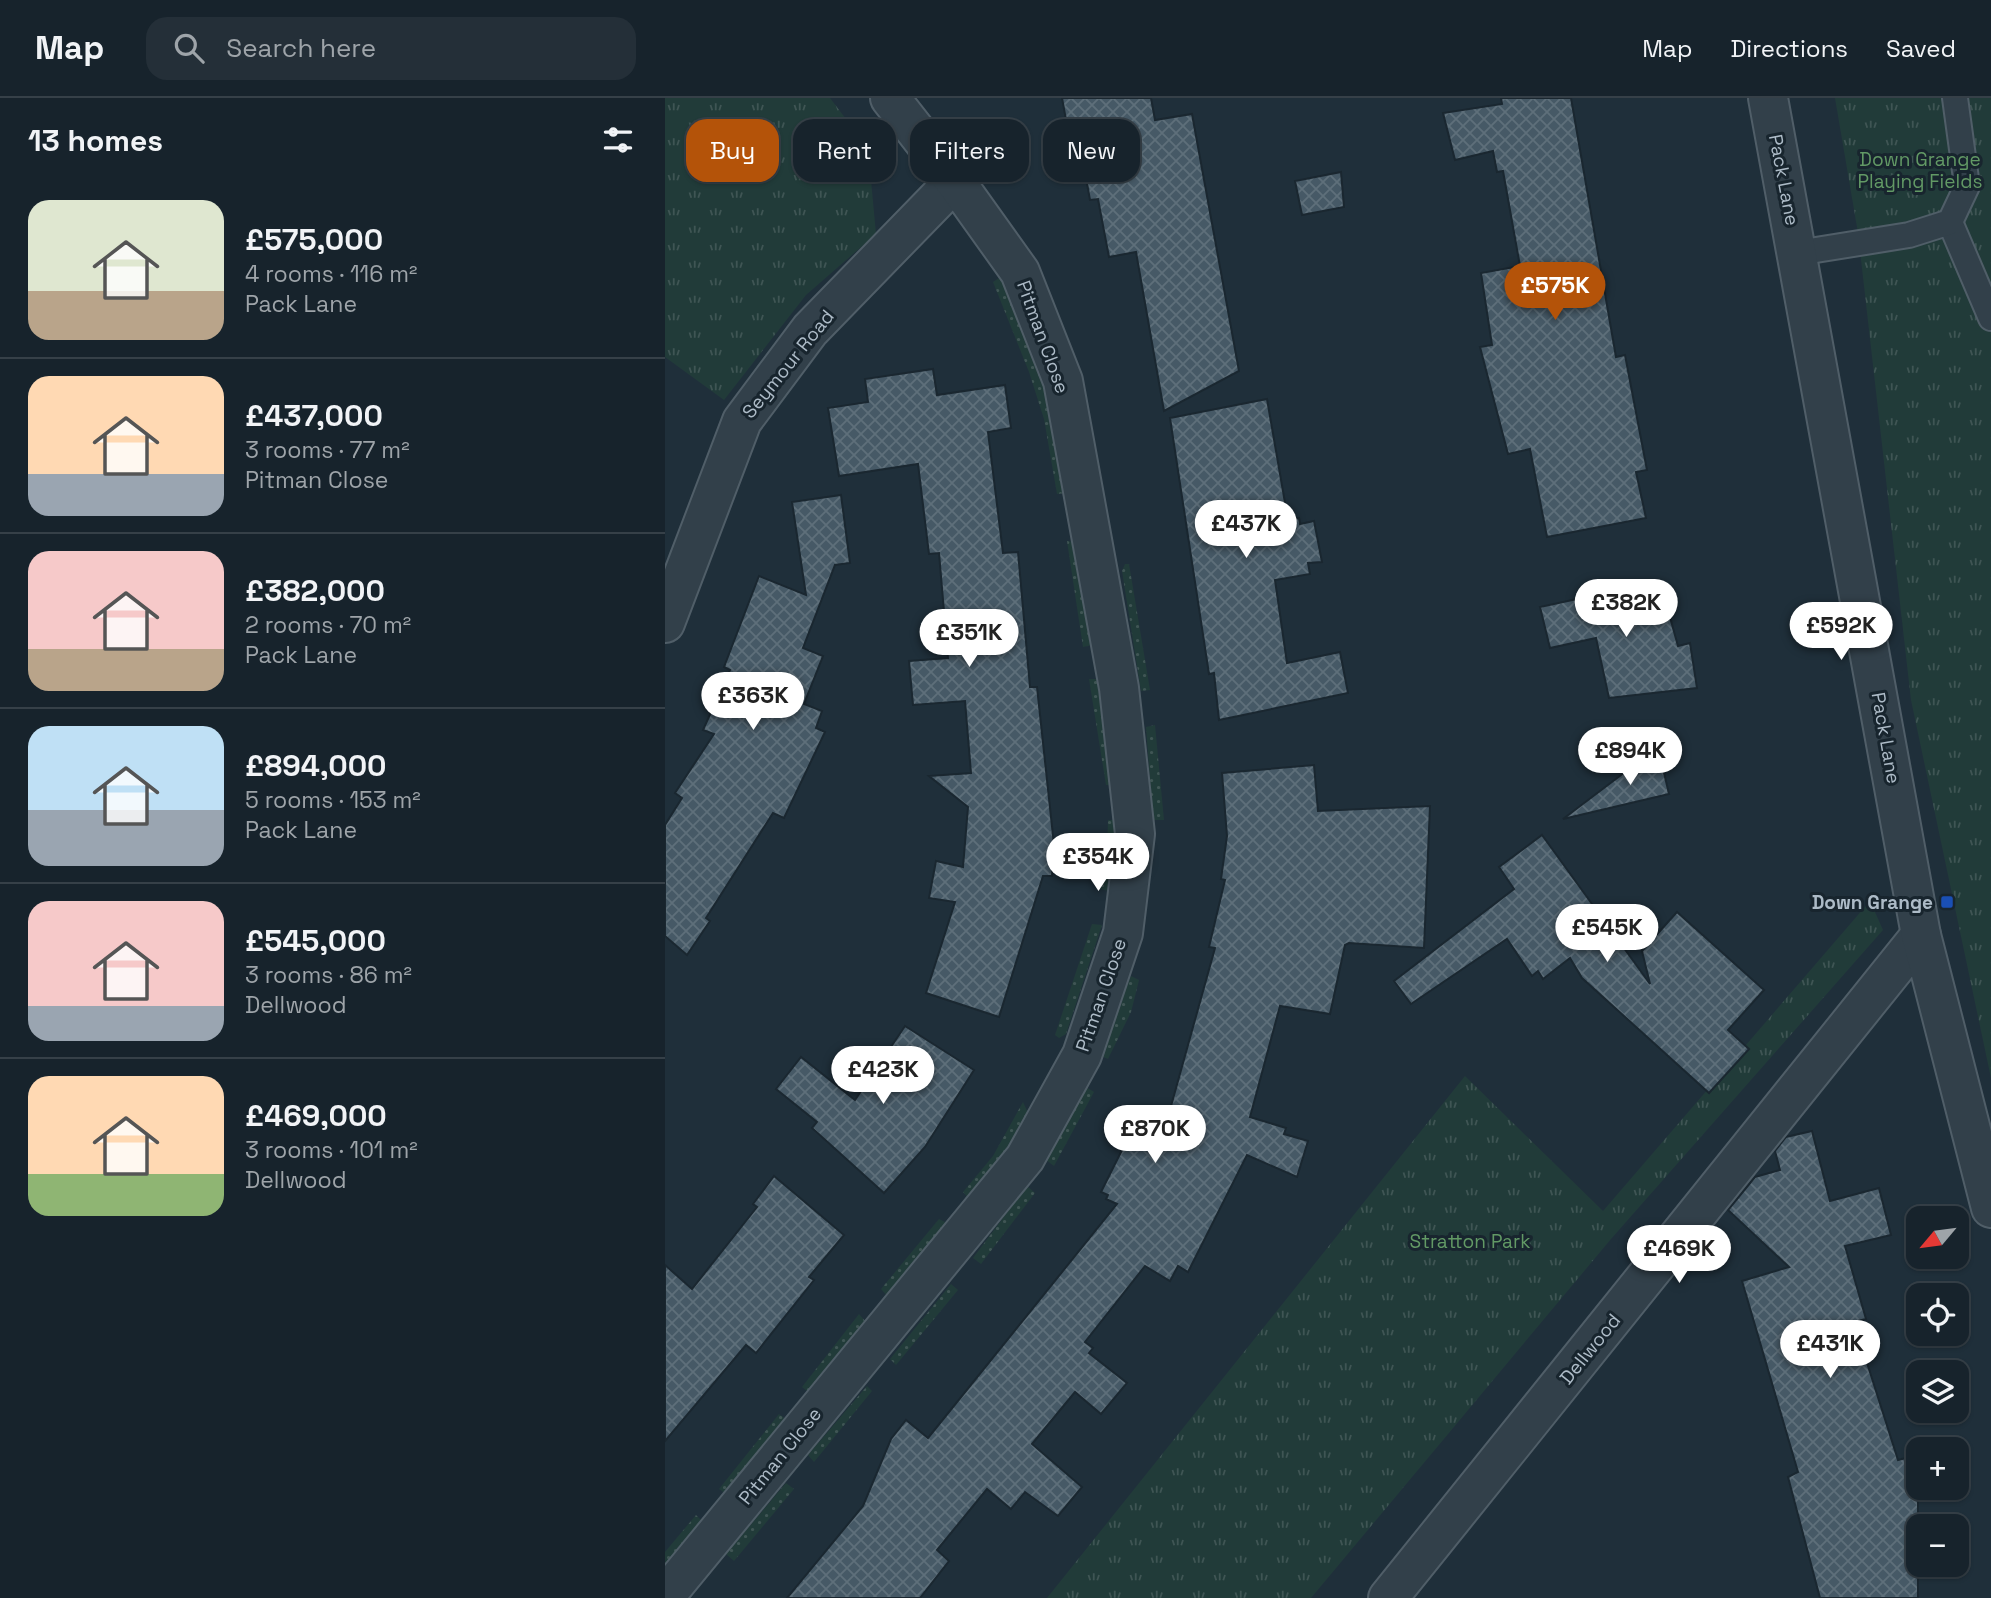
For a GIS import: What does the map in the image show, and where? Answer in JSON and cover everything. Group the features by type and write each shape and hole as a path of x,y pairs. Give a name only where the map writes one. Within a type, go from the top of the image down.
{"street":[{"name":"Pitman Close","path":"890,98 910,124"},
{"name":"Pack Lane","path":"1768,98 1921,935 1991,1208"},
{"name":"Seymour Road","path":"665,624 741,421 810,330 954,182"},
{"name":"Pitman Close","path":"665,1597 1025,1158 1082,1055 1123,933 1135,834 1119,688 1063,381 1020,272 956,182"},
{"name":"Dellwood","path":"1388,1598 1921,935"}],"lane":[{"path":"1797,253 1909,235 1950,222 1967,186 1955,98"},
{"path":"1950,222 1991,318"}],"green space":[{"path":"665,98 830,98 846,119 793,119 793,182 871,182 876,234 806,295 724,400 665,357"},
{"name":"Down Grange Playing Fields","path":"1835,98 1991,98 1991,1078 1911,700 1858,233"},
{"path":"1002,276 1056,414 1067,493 1057,494 1044,419 1029,372 993,282"},
{"path":"1067,541 1075,542 1093,645 1083,647"},
{"path":"1125,564 1129,564 1150,690 1141,691 1122,571"},
{"path":"1089,679 1098,679 1114,785 1106,785"},
{"path":"1155,725 1164,820 1153,820 1146,727"},
{"path":"1108,820 1113,820 1117,825 1109,891 1100,889 1107,859"},
{"name":"Stratton Park","path":"1870,901 1883,930 1611,1239 1311,1598 1047,1598 1465,1076 1603,1211"},
{"path":"1092,924 1102,925 1066,1034 1059,1038 1055,1035"},
{"path":"1131,976 1139,980 1131,1012 1108,1059 1099,1055"},
{"path":"1086,1087 1094,1092 1054,1166 1046,1160"},
{"path":"1023,1102 1028,1113 1000,1161 970,1200 963,1192 993,1156"},
{"path":"1027,1186 1035,1193 981,1264 973,1258"},
{"path":"939,1219 945,1222 943,1228 887,1296 881,1289"},
{"path":"951,1284 958,1290 896,1365 890,1359"},
{"path":"859,1314 865,1321 807,1391 802,1387"},
{"path":"867,1386 872,1391 814,1462 808,1455"},
{"path":"779,1414 787,1420 726,1494 719,1489"},
{"path":"786,1483 794,1489 734,1561 726,1554"},
{"path":"696,1515 703,1522 665,1567 665,1552"}],"building":[{"path":"1062,98 1151,98 1155,120 1192,114 1239,371 1164,411 1136,252 1109,257 1098,199 1090,200 1087,182 1140,182 1140,119 1066,119"},
{"path":"1501,98 1571,98 1616,357 1625,355 1647,470 1636,472 1646,518 1547,537 1530,449 1508,454 1480,347 1492,345 1481,273 1520,266 1503,171 1497,172 1493,151 1455,160 1443,113 1502,104"},
{"path":"1341,172 1344,207 1302,215 1295,181"},
{"path":"933,369 937,395 1005,385 1011,428 988,432 1003,553 1018,552 1030,687 1037,687 1054,845 1052,876 1043,876 999,1017 926,993 955,902 929,898 936,861 963,867 968,807 929,776 971,773 965,701 913,705 909,661 948,658 939,553 929,554 918,464 839,476 828,408 868,402 865,379"},
{"path":"1267,399 1288,520 1299,518 1300,524 1314,521 1322,562 1308,563 1310,574 1275,580 1287,663 1340,652 1348,693 1219,720 1214,673 1209,674 1170,418"},
{"path":"841,495 850,563 835,565 803,648 823,656 804,704 822,711 816,728 825,732 784,818 773,813 706,918 710,921 687,955 665,936 665,825 682,798 675,793 714,734 703,730 730,670 724,667 759,576 806,595 792,502"},
{"path":"1660,581 1678,646 1690,643 1697,688 1609,698 1596,638 1550,648 1540,607"},
{"path":"1658,747 1669,794 1563,819"},
{"path":"1314,765 1318,811 1430,806 1424,948 1349,943 1345,945 1330,1014 1280,1006 1250,1117 1286,1128 1284,1134 1308,1141 1297,1177 1247,1155 1188,1272 1178,1266 1170,1281 1145,1266 1085,1342 1093,1348 1089,1353 1127,1383 1101,1414 1075,1392 1032,1444 1082,1487 1058,1516 1025,1492 1011,1509 987,1489 937,1550 949,1561 920,1598 787,1598 863,1506 891,1439 906,1420 928,1438 1117,1204 1106,1199 1108,1195 1101,1192 1141,1112 1166,1124 1215,948 1209,947 1225,880 1221,879 1227,836 1222,773"},
{"path":"1542,835 1650,984 1642,951 1677,912 1764,990 1728,1030 1749,1049 1709,1093 1582,978 1570,958 1543,979 1538,971 1532,976 1507,939 1411,1004 1394,981 1514,889 1499,867"},
{"path":"905,1026 974,1070 925,1147 884,1193 812,1128 817,1122 776,1089 801,1057 855,1100"},
{"path":"1812,1131 1830,1201 1879,1188 1891,1235 1845,1246 1866,1319 1854,1322 1898,1460 1906,1458 1906,1500 1918,1500 1918,1514 1906,1514 1906,1577 1918,1577 1918,1598 1820,1598 1788,1477 1798,1472 1742,1281 1789,1267 1728,1210 1755,1177 1780,1170 1775,1151 1786,1137"},
{"path":"774,1176 844,1235 809,1277 814,1280 756,1353 746,1345 665,1441 665,1265 692,1289 757,1207 753,1204"}],"place":[{"name":"Down Grange","path":"1947,902"}]}
